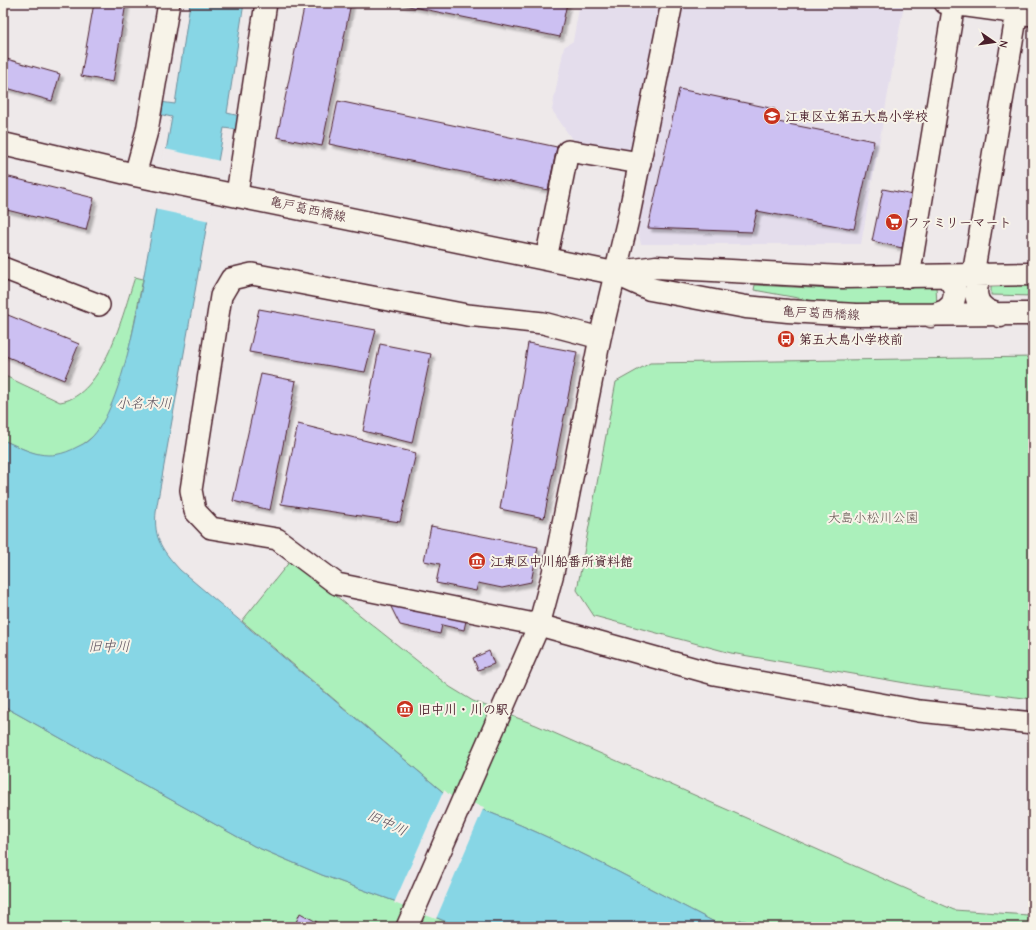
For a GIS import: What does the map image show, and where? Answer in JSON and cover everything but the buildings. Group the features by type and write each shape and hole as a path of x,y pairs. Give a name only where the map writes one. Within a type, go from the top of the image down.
{"main road":[{"name":"亀戸葛西橋線","path":"3,144 138,175 233,193 614,273 650,289 746,307 825,315 1000,316 1033,314"},
{"name":"亀戸葛西橋線","path":"614,273 656,267 795,275 909,277 1033,274"},
{"path":"978,275 977,297 984,308 1000,316"},
{"path":"931,316 945,311 952,305 956,289 953,282 945,276"}],"street":[{"path":"138,175 169,3"},
{"path":"233,193 266,3"},
{"path":"407,927 539,625 554,573 600,338 614,273 629,215 672,3"},
{"path":"909,277 949,4 1025,14 978,275"},
{"path":"546,259 568,151 640,163"},
{"path":"3,268 99,305"},
{"path":"600,338 543,323 467,315 252,274 231,279 221,296 191,490 195,511 211,528 276,539 337,584 539,625 714,674 919,711 1033,723"}],"shaded area":[{"path":"580,3 660,3 630,158 578,148 552,110 564,47 573,41"},
{"name":"江東区立第五大島小学校","path":"683,3 904,4 861,244 641,244 637,228"}],"green space":[{"path":"135,277 143,279 124,370 112,405 100,428 82,445 67,453 52,456 33,453 3,440 3,375 60,402 75,396 89,385 110,351"},
{"path":"991,284 1033,286 1033,296 991,295"},
{"path":"755,285 829,289 936,286 937,306 847,307 754,290"},
{"name":"大島小松川公園","path":"1033,357 1033,699 923,686 731,653 594,616 577,590 616,382 650,363"},
{"path":"291,560 450,687 473,701 536,725 954,910 1028,915 1033,917 1033,927 771,927 740,920 731,927 724,927 589,857 521,825 450,798 242,621"},
{"path":"3,706 254,846 322,875 408,906 459,927 3,927"}],"water":[{"name":"旧中川","path":"190,3 244,3 227,113 240,116 238,130 224,128 157,505 157,533 159,541 167,555 180,570 450,798 521,825 589,857 724,927 459,927 408,906 322,875 254,846 3,706 3,440 39,454 48,455 67,452 84,444 90,439 102,424 112,402 122,375 136,317 172,117 158,114 160,102 175,104"},
{"path":"740,920 771,927 731,927"}],"pier":[{"path":"165,149 220,161 210,221 154,209"},
{"path":"444,790 451,796 484,807 436,919 394,903"}],"place":[{"name":"江東区立第五大島小学校","path":"772,116"},
{"name":"ファミリーマート","path":"894,222"},
{"name":"第五大島小学校前","path":"786,339"},
{"name":"江東区中川船番所資料館","path":"477,561"},
{"name":"旧中川・川の駅","path":"405,709"}],"water label":[{"name":"小名木川","path":"144,403"}]}
